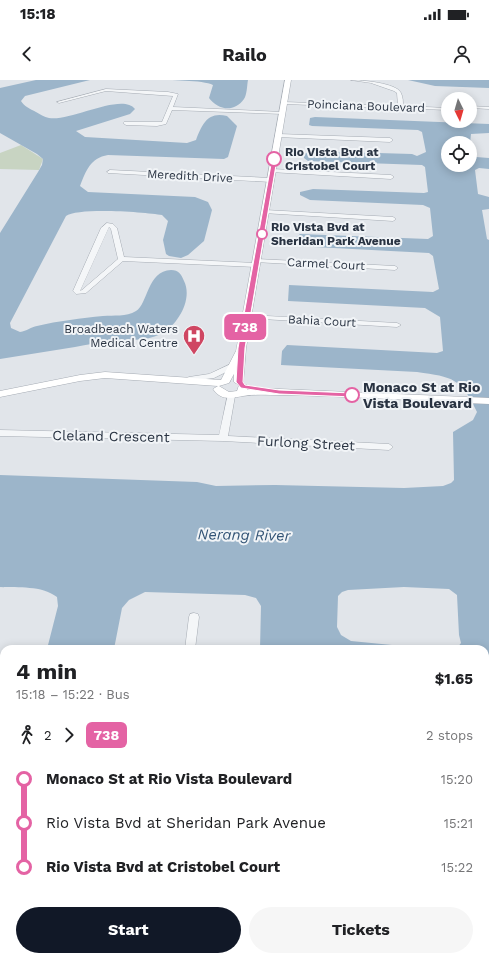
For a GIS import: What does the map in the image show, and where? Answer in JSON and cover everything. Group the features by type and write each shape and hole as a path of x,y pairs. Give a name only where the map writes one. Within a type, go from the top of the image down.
{"street":[{"path":"223,438 239,389 242,348 288,80"},
{"path":"353,80 372,82 396,90 400,93 401,106"},
{"path":"59,102 106,90 168,93 176,95 163,124 126,123"},
{"name":"Poinciana Boulevard","path":"284,102 441,106"},
{"name":"Poinciana Boulevard","path":"401,106 441,109"},
{"path":"477,107 489,108"},
{"path":"171,108 283,113"},
{"path":"477,110 489,111"},
{"path":"279,136 390,140"},
{"path":"272,171 391,177"},
{"name":"Meredith Drive","path":"110,172 271,180"},
{"path":"265,212 393,219"},
{"path":"108,239 121,259 84,292 78,293 76,291 83,276 108,239"},
{"name":"Carmel Court","path":"121,259 395,268"},
{"path":"83,276 100,278"},
{"name":"Bahia Court","path":"247,317 397,325"},
{"path":"221,384 229,376 242,348"},
{"path":"164,379 189,379 211,376 234,366"},
{"path":"0,394 91,377 118,375 221,384 230,380 239,389"},
{"path":"189,379 221,384"},
{"path":"221,384 223,394 239,389 489,401"},
{"name":"Cleland Crescent","path":"0,433 223,438"},
{"name":"Furlong Street","path":"223,438 389,448"},
{"path":"190,645 194,616"}],"green space":[{"path":"21,145 43,159 39,170 0,169 0,153"}],"water":[{"path":"36,80 90,80 25,96 21,101 27,107 47,118 69,116 108,105 128,105 135,109 130,114 76,131 85,137 187,143 196,140 203,124 210,117 215,115 227,116 237,126 228,157 224,159 108,155 93,162 87,170 80,186 88,192 195,197 208,202 212,210 204,241 188,255 181,258 169,256 166,254 163,240 168,221 162,215 97,211 73,213 66,216 10,323 11,328 20,332 62,321 132,313 140,307 149,288 157,276 163,272 174,270 182,276 187,296 178,318 167,330 155,337 102,342 0,359 0,233 38,172 42,165 43,159 0,133 0,88"},
{"path":"176,80 248,80 244,99 236,106 231,108 221,107 209,98 213,85 194,81"},
{"path":"408,80 489,80 489,88 435,86"},
{"name":"Nerang River","path":"315,117 441,122 441,128 477,128 477,124 489,124 489,133 471,134 471,136 441,136 441,172 475,172 478,194 489,197 489,209 482,210 487,239 489,240 489,645 459,645 461,643 459,635 457,595 449,589 404,587 348,590 342,592 338,596 337,627 341,635 351,641 392,645 260,645 261,606 256,598 245,595 145,592 129,600 122,608 115,645 48,645 58,606 57,597 51,593 37,589 0,587 0,475 197,482 216,486 275,485 404,488 443,486 454,480 453,432 473,420 477,412 466,392 454,381 448,378 417,372 281,365 282,351 287,345 437,353 443,351 440,317 425,308 288,301 289,285 433,292 439,289 433,256 429,253 295,246 294,239 300,234 428,239 433,236 430,208 423,205 310,200 300,195 300,192 313,189 428,192 425,167 422,165 308,161 304,158 304,154 310,151 412,154 417,156 426,152 422,132 418,130 309,125 310,118"},
{"path":"477,157 489,158 489,169 477,169"}],"bus line":[{"name":"738","path":"274,159 242,348 240,382 243,386 279,392 352,395"}],"place":[{"name":"Rio Vista Bvd at Cristobel Court","path":"274,159"},
{"name":"Rio Vista Bvd at Sheridan Park Avenue","path":"262,234"},
{"name":"Broadbeach Waters Medical Centre","path":"194,356"},
{"name":"Monaco St at Rio Vista Boulevard","path":"352,395"}]}
